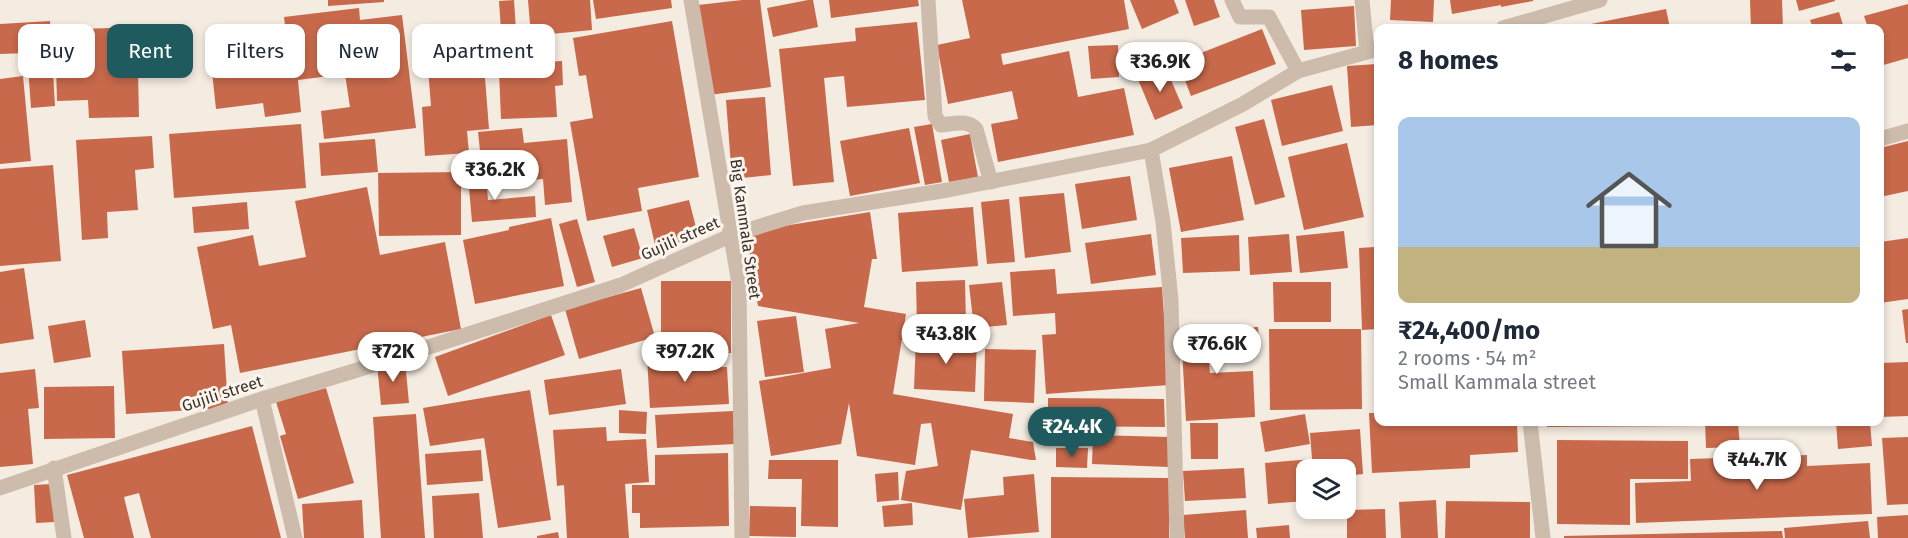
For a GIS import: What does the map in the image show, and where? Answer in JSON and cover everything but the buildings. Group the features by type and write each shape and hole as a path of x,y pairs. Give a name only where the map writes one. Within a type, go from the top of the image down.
{"street":[{"name":"Big Kammala Street","path":"691,0 739,284 742,538"},
{"path":"928,0 934,116 941,125 962,123 972,125 976,129 991,182"},
{"path":"1232,0 1240,17 1269,17 1298,71"},
{"path":"1362,0 1373,51"},
{"path":"1517,24 1600,0"},
{"name":"Gujili street","path":"0,488 262,399 621,285 732,234 803,213 991,182 1151,150 1243,104 1298,71 1373,51"},
{"path":"1884,138 1908,131"},
{"path":"1151,150 1163,222 1172,300 1177,538"},
{"path":"262,399 295,538"},
{"path":"1530,426 1543,538"},
{"path":"54,468 64,538"}]}
